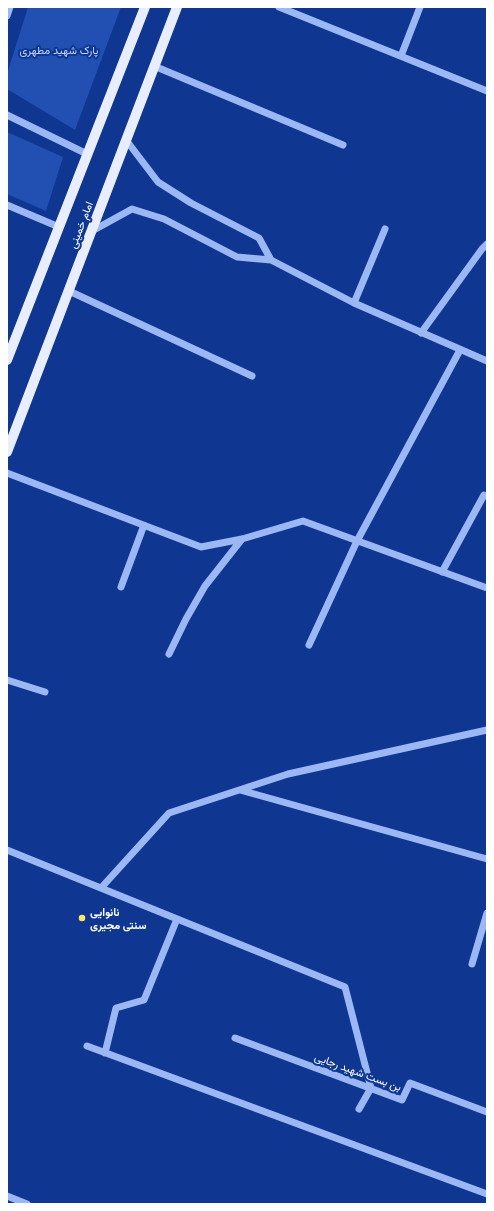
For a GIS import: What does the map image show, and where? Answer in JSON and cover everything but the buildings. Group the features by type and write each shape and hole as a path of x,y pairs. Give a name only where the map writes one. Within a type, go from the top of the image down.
{"main road":[{"name":"امام خمینی","path":"7,360 145,7"},
{"name":"امام خمینی","path":"7,452 177,7"}],"street":[{"path":"7,16 10,7"},
{"path":"279,7 487,91"},
{"path":"401,56 420,7"},
{"path":"154,66 343,146"},
{"path":"7,115 88,154"},
{"path":"126,140 158,182 191,203 259,238 271,260"},
{"path":"7,205 59,227"},
{"path":"92,231 132,209 164,219 236,257 271,260 354,303 487,361"},
{"path":"354,303 385,229"},
{"path":"421,332 487,244"},
{"path":"69,291 252,376"},
{"path":"308,644 357,541 460,350"},
{"path":"7,474 201,547 242,539 303,521 487,588"},
{"path":"442,572 484,496 487,496"},
{"path":"121,587 144,525"},
{"path":"169,654 186,619 205,586 242,539"},
{"path":"7,680 45,692"},
{"path":"101,888 169,813 288,774 487,730"},
{"path":"240,790 487,859"},
{"path":"7,850 345,987 370,1088 359,1109"},
{"path":"472,964 487,913"},
{"path":"105,1053 116,1008 144,1000 177,919"},
{"name":"بن بست شهید رجایی","path":"235,1038 402,1100 410,1083 487,1112"},
{"path":"87,1046 487,1194"},
{"path":"7,1196 27,1204"}],"green space":[{"name":"پارک شهید مطهری","path":"28,7 121,7 75,130 7,89 7,74"},
{"path":"7,132 63,157 46,211 7,194"}],"place":[{"name":"نانوایی سنتی مجیری","path":"82,918"}]}
